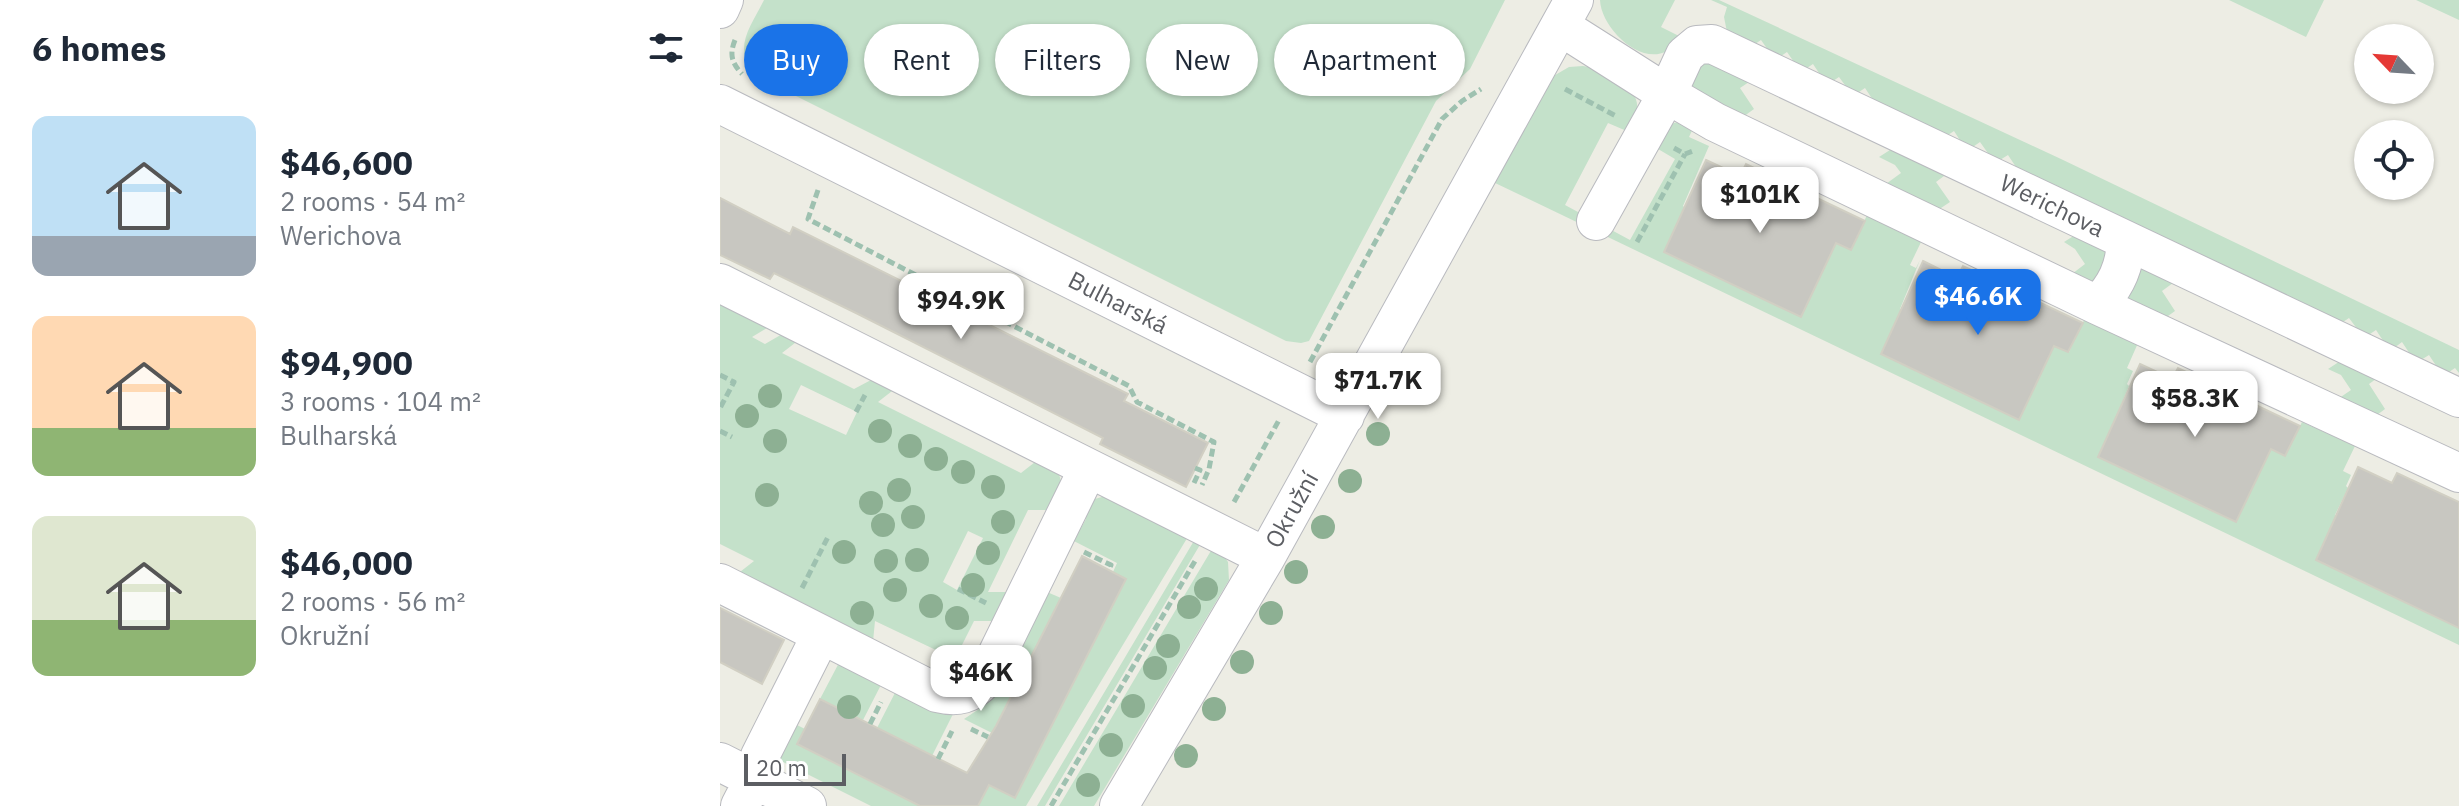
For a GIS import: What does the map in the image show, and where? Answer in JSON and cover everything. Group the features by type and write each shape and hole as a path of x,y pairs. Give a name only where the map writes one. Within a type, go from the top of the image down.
{"street":[{"path":"720,9 724,0"},
{"path":"1567,13 1667,94 1715,122 2097,305 2459,473"},
{"name":"Okružní","path":"1119,806 1266,557 1567,13"},
{"name":"Werichova","path":"1596,221 1667,94 1685,55 1697,45 1712,44 2459,398"},
{"name":"Bulharská","path":"720,104 1345,416"},
{"path":"2097,305 2110,293 2118,277 2125,261 2126,241"},
{"path":"720,283 1088,469 1220,523 1266,557"},
{"path":"720,583 937,693 952,697 975,689 985,679 1088,469"},
{"path":"747,793 758,761 821,635"},
{"path":"720,762 747,793 807,806"}],"path":[{"path":"1051,806 1244,488 1442,119 1483,88"},
{"path":"1562,88 1685,154"},
{"path":"1466,99 1508,121"},
{"path":"1637,242 1685,154 1695,151 1705,155"},
{"path":"818,189 808,219 1129,386 1137,402 1214,442 1209,469 1199,490"},
{"path":"720,375 734,382 720,408"},
{"path":"720,431 732,437"},
{"path":"787,618 829,535"}],"green space":[{"path":"764,0 1505,0 1465,74 1465,24 1274,24 1274,96 1441,96 1309,341 1301,343 1286,341 796,96 848,96 848,24 751,24"},
{"path":"1600,0 1675,0 1661,27 1681,37 1669,50 1656,54 1634,49 1614,32 1602,11"},
{"path":"1711,0 1719,0 2061,159 2459,350 2459,373 2455,368 2443,376 2429,355 2416,363 2402,342 2390,351 2376,330 2364,338 2349,318 2337,326 2022,176 2008,155 1995,163 1980,142 1967,151 1954,131 1942,139 1879,109 1865,88 1853,96 1839,77 1827,85 1813,64 1801,72 1787,52 1775,60 1761,40 1749,48 1727,32 1724,17 1727,7"},
{"path":"2229,0 2324,0 2306,37"},
{"path":"2416,0 2459,0 2459,20"},
{"path":"1707,60 1761,74 1740,88 1754,109 1736,122 1693,92 1695,74"},
{"path":"1583,66 1602,72 1622,84 1634,95 1637,107 1629,132 1608,123 1565,205 1630,240 1675,159 1653,146 1670,125 1696,122 1689,137 1709,146 1683,206 1801,317 1836,243 1851,250 1867,215 1922,240 1910,265 1916,268 1920,260 1900,309 2019,419 2054,346 2069,352 2085,318 2138,343 2127,368 2133,371 2127,384 2129,386 2099,457 2235,522 2271,449 2285,456 2302,422 2355,446 2343,471 2351,475 2348,488 2335,515 2459,613 2459,645 1493,182 1550,78 1569,67"},
{"path":"1901,143 1956,167 1936,182 1950,202 1932,214 1879,189 1901,173 1895,165 1879,157"},
{"path":"2083,230 2111,254 2095,281 2088,283 2068,277 2085,264 2075,249 2064,242"},
{"path":"2142,255 2184,275 2162,291 2175,311 2161,321 2124,299"},
{"path":"720,294 777,322 752,337 765,344 791,329 804,336 782,353 854,389 871,380 886,388 891,379 901,384 878,402 1021,473 1044,455 1061,480 1057,510 1028,510 988,592 1015,592 1001,621 974,621 953,663 979,665 975,672 939,685 938,651 875,621 872,652 731,579 754,561 720,544","holes":["801,385 857,412 846,435 789,409","968,531 983,538 957,590 943,582"]},
{"path":"2348,356 2387,371 2369,384 2385,409 2369,421 2332,403 2351,390 2341,375 2328,369"},
{"path":"1109,495 1192,530 1026,806 978,806 989,785 1015,798 1125,579 1113,572 1117,563 1066,537 1073,525 1081,528 1086,519 1077,515 1091,500"},
{"path":"1198,534 1204,538 1045,806 1037,806"},
{"path":"1215,544 1228,562 1229,580 1094,806 1059,806"},
{"path":"1040,589 1061,598 1029,661 1009,651"},
{"path":"841,659 884,679 863,720 820,699"},
{"path":"1003,662 1023,672 992,733 964,719 979,709"},
{"path":"898,687 953,714 932,756 877,728"},
{"path":"797,725 920,806 871,806 767,754"}],"building":[{"path":"1706,160 1740,176 1746,164 1865,221 1851,250 1836,243 1801,317 1664,252"},
{"path":"720,198 790,234 793,227 1128,394 1124,401 1208,443 1186,487 1100,444 1103,438 856,313 774,273 770,279 720,255"},
{"path":"1923,261 1957,278 1963,266 2083,323 2068,352 2054,346 2019,420 1881,354"},
{"path":"2140,364 2172,379 2178,368 2300,426 2285,456 2271,449 2236,522 2098,457"},
{"path":"2358,467 2392,483 2397,473 2459,502 2459,628 2316,560"},
{"path":"1082,556 1126,579 1015,798 989,785 978,806 920,806 797,744 820,699 967,773 996,726"},
{"path":"720,608 784,640 762,684 720,662"}]}
